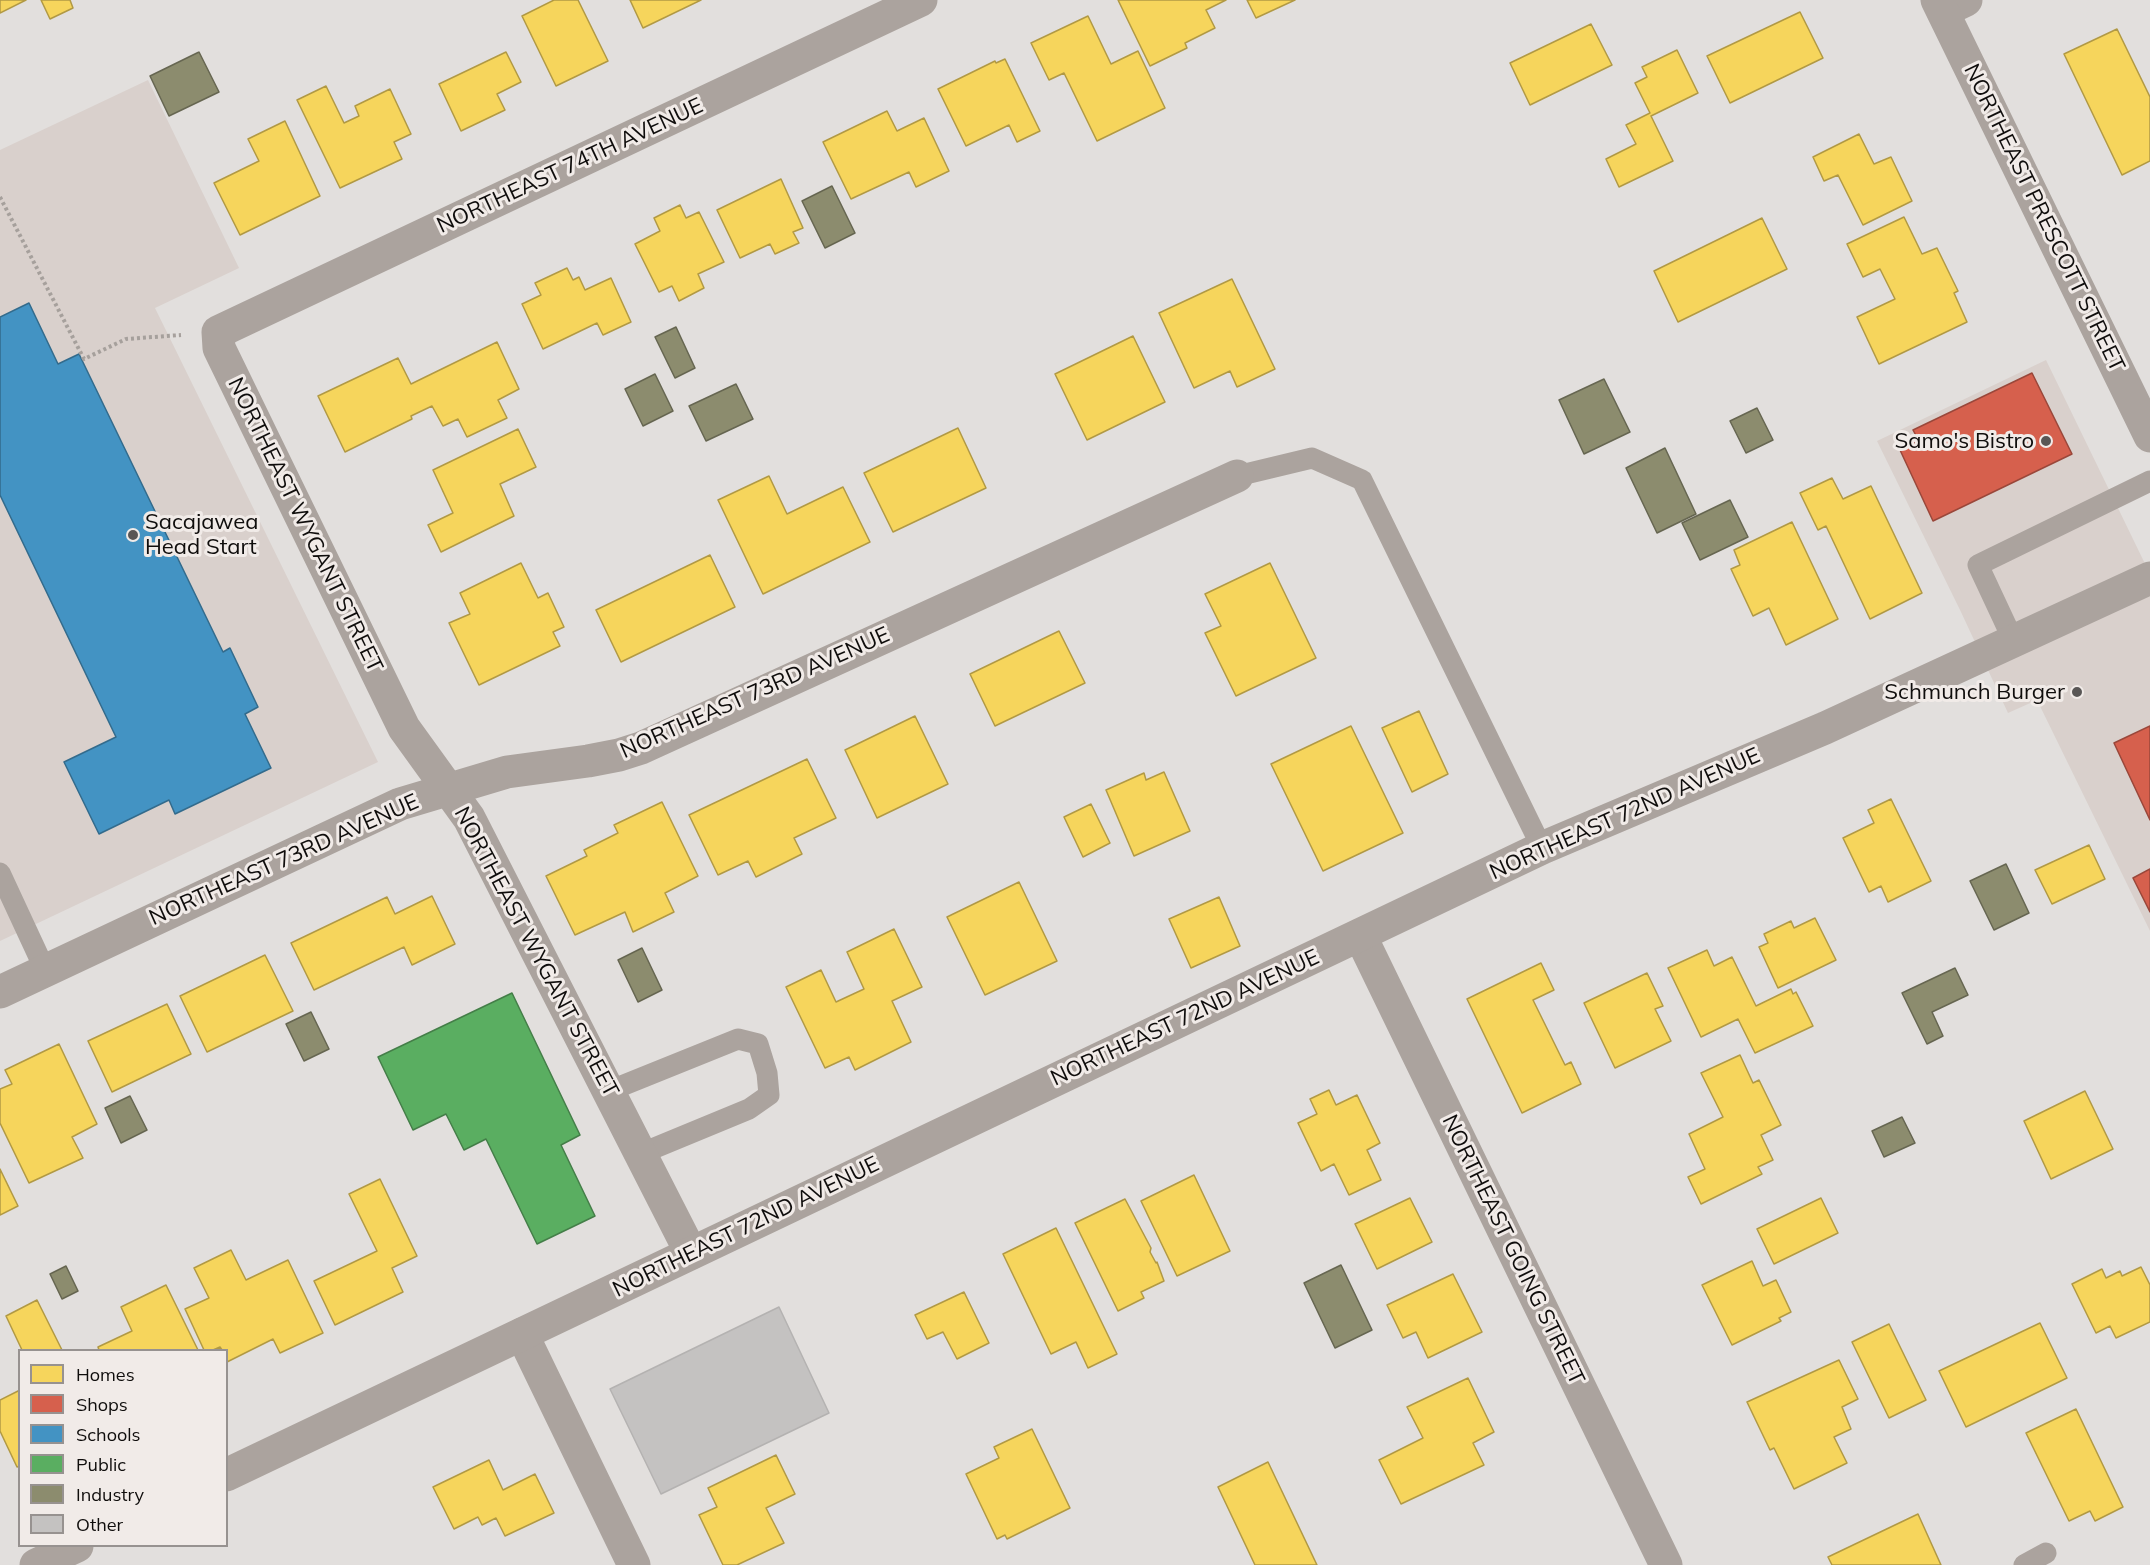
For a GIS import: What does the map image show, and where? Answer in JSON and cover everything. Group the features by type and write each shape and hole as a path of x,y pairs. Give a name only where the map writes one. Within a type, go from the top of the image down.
{"street":[{"name":"NORTHEAST 74TH AVENUE","path":"218,332 921,0"},
{"name":"NORTHEAST PRESCOTT STREET","path":"1949,4 2150,436"},
{"name":"NORTHEAST WYGANT STREET","path":"218,332 219,348 404,728 469,818 691,1253"},
{"name":"NORTHEAST 73RD AVENUE","path":"0,992 399,804 507,772 588,761 641,748 1237,476"},
{"name":"NORTHEAST 72ND AVENUE","path":"228,1473 1542,848 1826,728 2150,578"},
{"name":"NORTHEAST GOING STREET","path":"1360,935 1666,1565"},
{"path":"522,1334 634,1565"},
{"path":"36,1565 73,1547"}],"lane":[{"path":"1237,476 1312,458 1362,480 1542,848"},
{"path":"2014,642 1978,565 2150,481"},
{"path":"0,873 45,970"},
{"path":"609,1091 738,1039 758,1044 767,1073 769,1095 749,1109 640,1154"},
{"path":"2024,1565 2046,1553"}],"path":[{"path":"0,197 84,359 126,339 218,332"}],"shaded area":[{"name":"Sacajawea Head Start","path":"148,80 239,268 155,308 378,762 0,941 0,150"},
{"path":"2046,360 2150,574 2150,931 2037,700 2008,713 1877,441"}],"building: Homes":[{"path":"0,0 26,0 0,13"},
{"path":"41,0 70,0 73,8 50,19"},
{"path":"554,0 578,0 608,61 556,86 522,16"},
{"path":"630,0 701,0 643,28"},
{"path":"1118,0 1226,0 1206,10 1215,28 1185,43 1187,48 1150,66"},
{"path":"1247,0 1295,0 1256,18"},
{"path":"1800,12 1823,58 1730,103 1707,56"},
{"path":"1088,16 1111,64 1138,51 1165,108 1097,141 1064,73 1049,80 1031,43"},
{"path":"1591,24 1612,65 1530,105 1510,63"},
{"path":"2117,29 2150,97 2150,161 2122,175 2064,54"},
{"path":"1677,50 1698,93 1651,116 1673,161 1619,187 1606,159 1636,144 1626,125 1650,113 1635,83 1647,77 1642,67"},
{"path":"506,52 521,82 497,94 505,110 461,131 439,84"},
{"path":"1005,59 1040,131 1017,142 1009,125 966,146 938,89 995,61 996,63"},
{"path":"326,86 344,123 359,116 355,106 390,89 411,134 394,142 402,159 340,188 297,100"},
{"path":"887,111 897,131 924,118 949,171 916,187 909,172 851,199 823,142"},
{"path":"285,121 320,196 240,235 214,183 259,161 248,139"},
{"path":"1859,134 1874,164 1891,157 1912,201 1863,225 1838,175 1824,181 1813,157"},
{"path":"781,179 803,228 793,232 799,243 775,254 770,244 740,258 717,210"},
{"path":"680,205 686,218 699,212 724,262 698,274 704,288 679,301 672,286 659,292 635,244 660,231 654,218"},
{"path":"1904,217 1922,254 1937,248 1958,291 1954,293 1967,322 1879,364 1857,317 1895,299 1880,269 1863,277 1847,244"},
{"path":"1762,218 1787,269 1678,322 1654,271"},
{"path":"567,268 573,280 579,277 585,290 611,278 631,322 603,335 597,323 543,349 522,304 541,295 535,283"},
{"path":"1232,279 1275,369 1237,387 1230,371 1194,388 1159,313"},
{"path":"1133,336 1165,402 1087,440 1055,374"},
{"path":"497,342 519,389 498,400 507,418 467,437 458,419 443,426 432,406 411,416 412,419 345,452 318,396 398,358 411,384"},
{"path":"958,428 986,488 893,532 864,473"},
{"path":"518,429 536,467 500,484 514,516 441,552 428,525 453,513 433,470"},
{"path":"769,476 787,514 843,487 870,542 763,594 718,500"},
{"path":"1832,478 1843,499 1871,486 1922,593 1870,619 1826,526 1818,530 1800,493"},
{"path":"1792,522 1838,619 1786,645 1769,608 1753,616 1731,569 1740,565 1734,550"},
{"path":"710,555 735,607 621,662 596,610"},
{"path":"521,563 538,598 548,593 564,627 553,632 560,646 479,685 449,623 470,614 460,593"},
{"path":"1270,563 1316,658 1236,696 1205,633 1221,626 1205,594"},
{"path":"1059,631 1085,683 995,726 970,674"},
{"path":"1419,711 1448,774 1412,792 1382,728"},
{"path":"915,716 948,784 877,818 845,750"},
{"path":"1351,726 1403,833 1323,871 1271,764"},
{"path":"807,759 836,818 794,838 802,854 756,877 748,861 718,875 689,815"},
{"path":"1164,772 1190,831 1134,856 1106,790 1144,773 1146,780"},
{"path":"1891,799 1931,881 1888,902 1881,886 1869,892 1843,838 1874,823 1868,810"},
{"path":"662,802 698,876 665,893 674,912 633,932 625,912 575,935 546,876 587,856 584,850 618,833 614,825"},
{"path":"1091,804 1110,843 1083,857 1064,817"},
{"path":"2089,845 2105,879 2052,904 2035,870"},
{"path":"1019,882 1057,961 985,995 947,917"},
{"path":"432,896 455,944 412,965 404,947 314,990 291,943 387,897 395,914"},
{"path":"1219,897 1240,946 1191,968 1169,919"},
{"path":"1815,918 1836,960 1778,988 1759,947 1768,943 1764,934 1791,921 1794,928"},
{"path":"894,929 922,987 892,1001 911,1042 855,1070 849,1057 825,1068 786,987 821,970 836,1002 864,989 847,952"},
{"path":"1707,950 1714,966 1732,957 1756,1006 1791,989 1793,994 1796,992 1813,1026 1755,1053 1738,1019 1701,1037 1668,968"},
{"path":"265,955 293,1011 207,1052 180,996"},
{"path":"1541,963 1554,990 1533,1000 1565,1065 1571,1062 1581,1084 1522,1113 1467,999"},
{"path":"1647,973 1663,1006 1655,1009 1671,1041 1615,1068 1584,1003"},
{"path":"167,1004 191,1054 112,1092 88,1041"},
{"path":"59,1044 97,1124 72,1137 83,1158 29,1183 0,1123 0,1089 12,1084 5,1070"},
{"path":"1740,1055 1753,1083 1759,1080 1781,1125 1761,1135 1773,1160 1758,1167 1762,1174 1701,1204 1688,1177 1705,1169 1689,1134 1723,1117 1701,1073"},
{"path":"1329,1090 1336,1105 1357,1095 1380,1143 1367,1150 1381,1180 1349,1195 1334,1164 1321,1171 1298,1123 1317,1114 1310,1099"},
{"path":"2085,1091 2113,1149 2051,1179 2024,1121"},
{"path":"0,1169 18,1206 0,1215"},
{"path":"1194,1175 1230,1251 1177,1276 1141,1201"},
{"path":"380,1179 417,1256 392,1268 403,1292 335,1325 314,1281 377,1251 349,1194"},
{"path":"1410,1198 1432,1242 1377,1269 1355,1224"},
{"path":"1821,1198 1838,1233 1774,1264 1757,1229"},
{"path":"1125,1199 1151,1248 1150,1252 1157,1262 1164,1281 1141,1292 1144,1298 1118,1311 1075,1223"},
{"path":"1056,1228 1117,1354 1088,1368 1076,1342 1051,1354 1003,1254"},
{"path":"231,1250 246,1280 288,1260 323,1333 280,1353 273,1339 228,1362 228,1349 220,1347 204,1349 185,1309 209,1298 194,1268"},
{"path":"1752,1261 1763,1286 1776,1280 1791,1312 1779,1318 1781,1321 1732,1345 1702,1285"},
{"path":"2141,1267 2150,1285 2150,1322 2116,1338 2110,1326 2096,1333 2072,1284 2102,1269 2106,1278 2120,1271 2122,1276"},
{"path":"1453,1274 1482,1332 1428,1358 1416,1332 1403,1338 1387,1305"},
{"path":"166,1285 198,1349 99,1349 98,1347 132,1331 121,1307"},
{"path":"964,1292 989,1343 957,1359 943,1332 927,1339 915,1315"},
{"path":"37,1300 62,1349 22,1349 6,1316"},
{"path":"2040,1323 2067,1378 1966,1427 1939,1371"},
{"path":"1889,1324 1926,1400 1889,1418 1852,1342"},
{"path":"1839,1360 1858,1399 1842,1407 1851,1429 1834,1437 1847,1463 1794,1489 1774,1448 1770,1450 1747,1402"},
{"path":"1468,1378 1494,1432 1473,1443 1484,1465 1401,1504 1379,1460 1423,1438 1407,1407"},
{"path":"18,1391 17,1467 0,1431 0,1400"},
{"path":"2076,1409 2123,1507 2095,1521 2090,1511 2069,1521 2026,1433"},
{"path":"1032,1429 1070,1508 1007,1539 1005,1535 997,1539 966,1474 999,1458 994,1447"},
{"path":"776,1455 795,1494 766,1508 784,1543 737,1565 723,1565 699,1515 717,1507 708,1488"},
{"path":"489,1460 503,1490 535,1474 554,1513 505,1536 496,1518 482,1525 478,1517 454,1529 433,1487"},
{"path":"1268,1462 1317,1565 1255,1565 1218,1487"},
{"path":"1918,1514 1941,1565 1832,1565 1828,1557"}],"building: Shops":[{"path":"2032,373 2072,454 1933,521 1900,450 1919,441 1913,430"},
{"path":"2150,726 2150,820 2114,743"},
{"path":"2150,869 2150,912 2133,878"}],"building: Schools":[{"path":"29,303 58,364 79,354 223,652 230,648 258,707 245,714 271,768 175,814 169,800 99,834 64,762 116,737 0,495 0,317"}],"building: Public":[{"path":"512,993 580,1135 561,1145 595,1216 537,1244 486,1139 464,1150 446,1114 413,1130 378,1057"}],"building: Industry":[{"path":"199,52 219,92 169,116 150,76"},
{"path":"832,186 855,233 825,248 802,201"},
{"path":"676,327 695,368 675,378 655,337"},
{"path":"655,374 673,411 643,426 625,389"},
{"path":"1604,379 1630,432 1584,454 1559,400"},
{"path":"736,384 753,419 706,441 689,406"},
{"path":"1757,408 1773,440 1746,453 1730,421"},
{"path":"1665,448 1696,514 1657,533 1626,468"},
{"path":"1730,500 1748,537 1700,560 1682,523"},
{"path":"2006,864 2029,913 1994,930 1970,881"},
{"path":"642,948 662,990 638,1002 618,960"},
{"path":"1955,968 1968,995 1932,1012 1943,1036 1927,1044 1902,993"},
{"path":"311,1012 329,1049 304,1061 286,1024"},
{"path":"130,1096 147,1130 121,1143 105,1108"},
{"path":"1902,1117 1915,1143 1884,1157 1872,1131"},
{"path":"1341,1265 1372,1330 1335,1348 1304,1283"},
{"path":"66,1266 78,1291 62,1299 50,1274"}],"building: Other":[{"path":"779,1307 829,1413 661,1494 610,1389"}],"place":[{"name":"Samo's Bistro","path":"2046,441"},
{"name":"Sacajawea Head Start","path":"133,535"},
{"name":"Schmunch Burger","path":"2077,692"}]}
